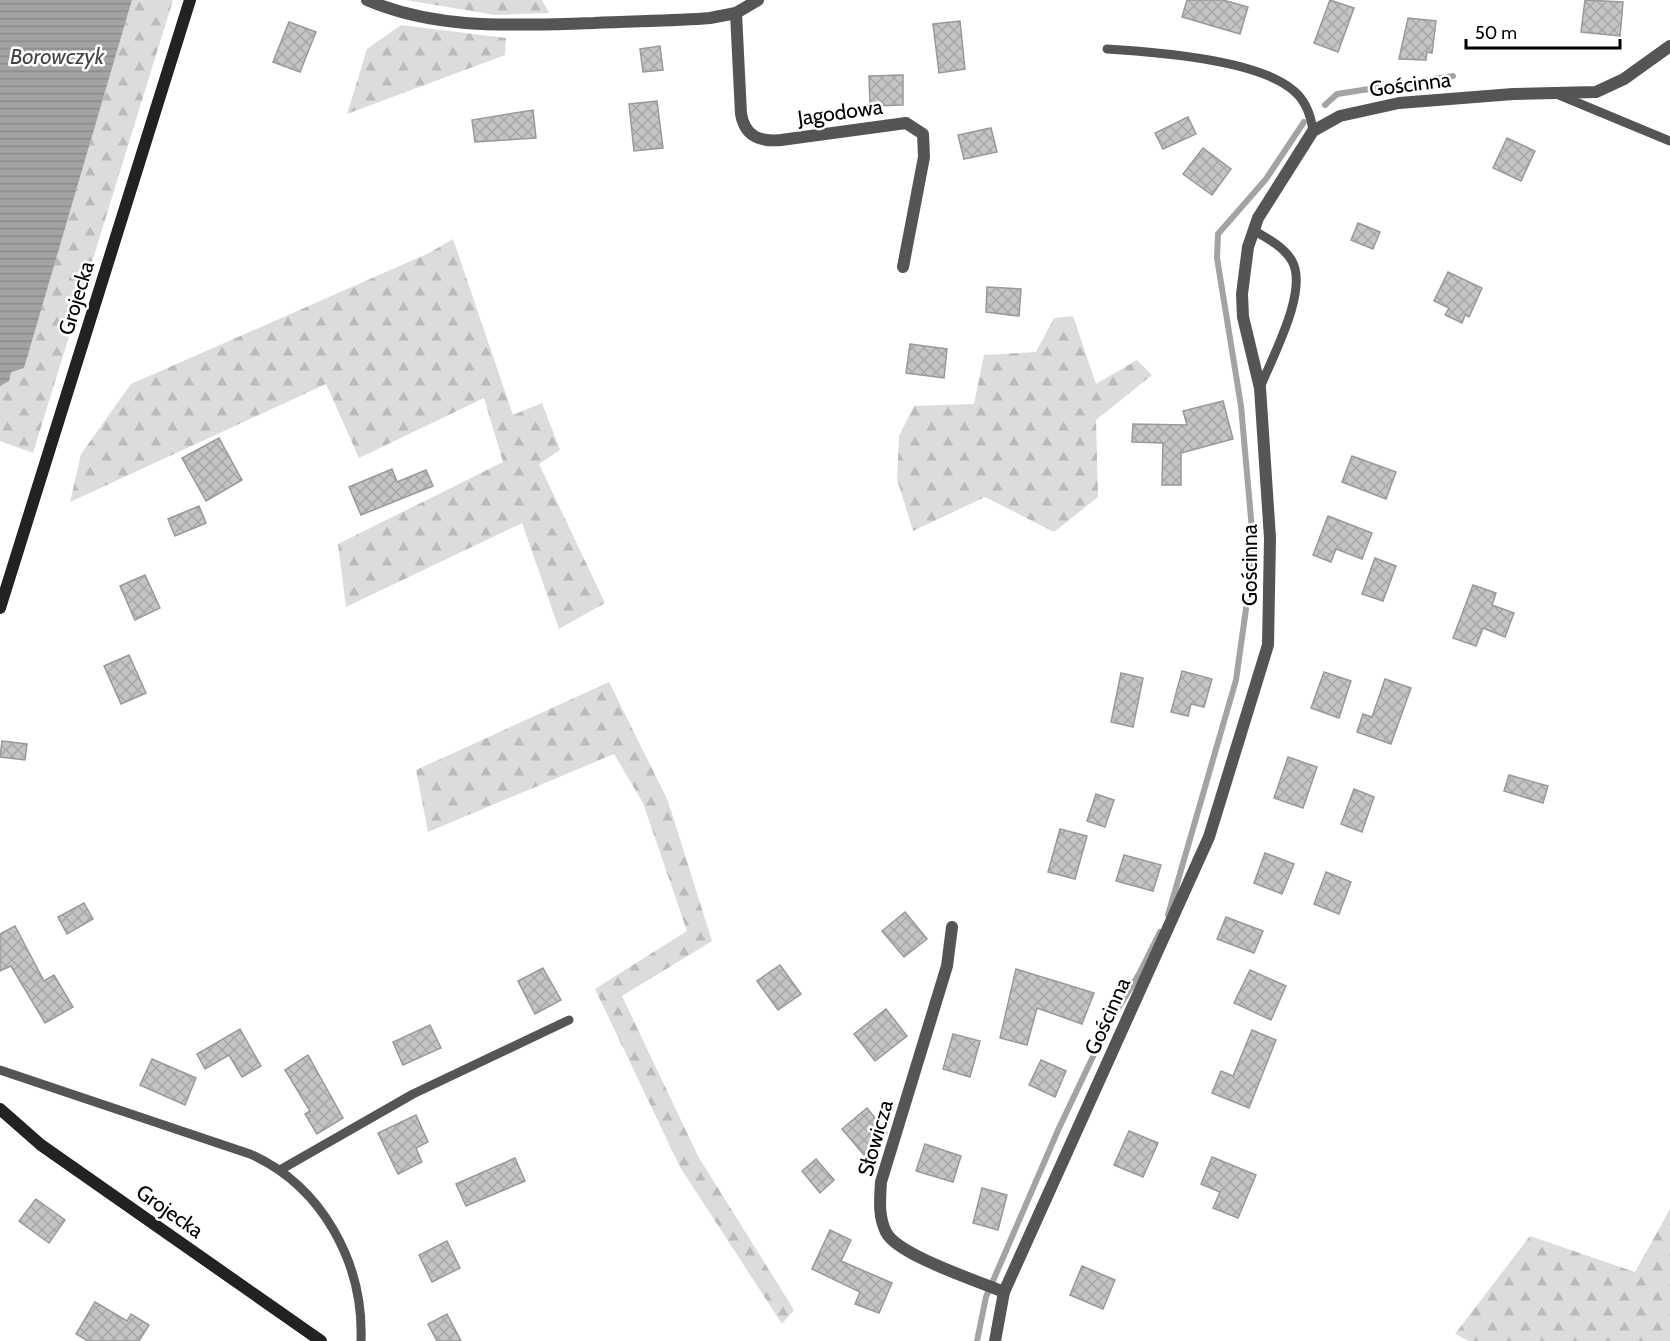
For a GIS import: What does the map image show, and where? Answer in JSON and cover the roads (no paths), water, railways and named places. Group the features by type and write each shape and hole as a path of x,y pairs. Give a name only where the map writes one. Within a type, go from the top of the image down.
{"street":[{"name":"Grojecka","path":"0,608 190,0"},
{"path":"367,0 386,8 438,20 500,26 701,19 736,13 758,0"},
{"name":"Jagodowa","path":"736,13 741,114 746,130 754,137 768,141 781,140 906,123 923,134 924,157 903,267"},
{"name":"Gościnna","path":"995,1341 1004,1292 1209,837 1268,645 1270,538 1260,388 1242,306 1245,264 1253,230 1313,131 1340,116 1379,106 1504,94 1558,94 1605,89 1638,70 1670,46"},
{"name":"Słowicza","path":"952,927 948,966 881,1182 879,1211 886,1234 912,1255 1004,1292"},
{"name":"Grojecka","path":"0,1109 41,1145 317,1340"}],"lane":[{"path":"1107,49 1174,53 1276,79 1289,86 1303,100 1313,131"},
{"path":"1558,94 1670,141"},
{"path":"1253,230 1271,240 1287,254 1294,266 1297,278 1295,299 1260,388"},
{"path":"280,1170 413,1094 569,1020"},
{"path":"0,1070 227,1146 280,1170 304,1189 326,1220 347,1259 358,1288 361,1341"}],"water":[{"name":"Borowczyk","path":"0,0 132,0 24,368 11,372 9,381 0,386"}],"waterway":[{"path":"1325,105 1337,94 1453,76"},
{"path":"1168,915 1236,680 1254,552 1241,406 1217,258 1218,234 1266,179 1304,122"},
{"path":"977,1341 986,1297 1059,1128 1108,1025 1139,974 1160,932"}]}
